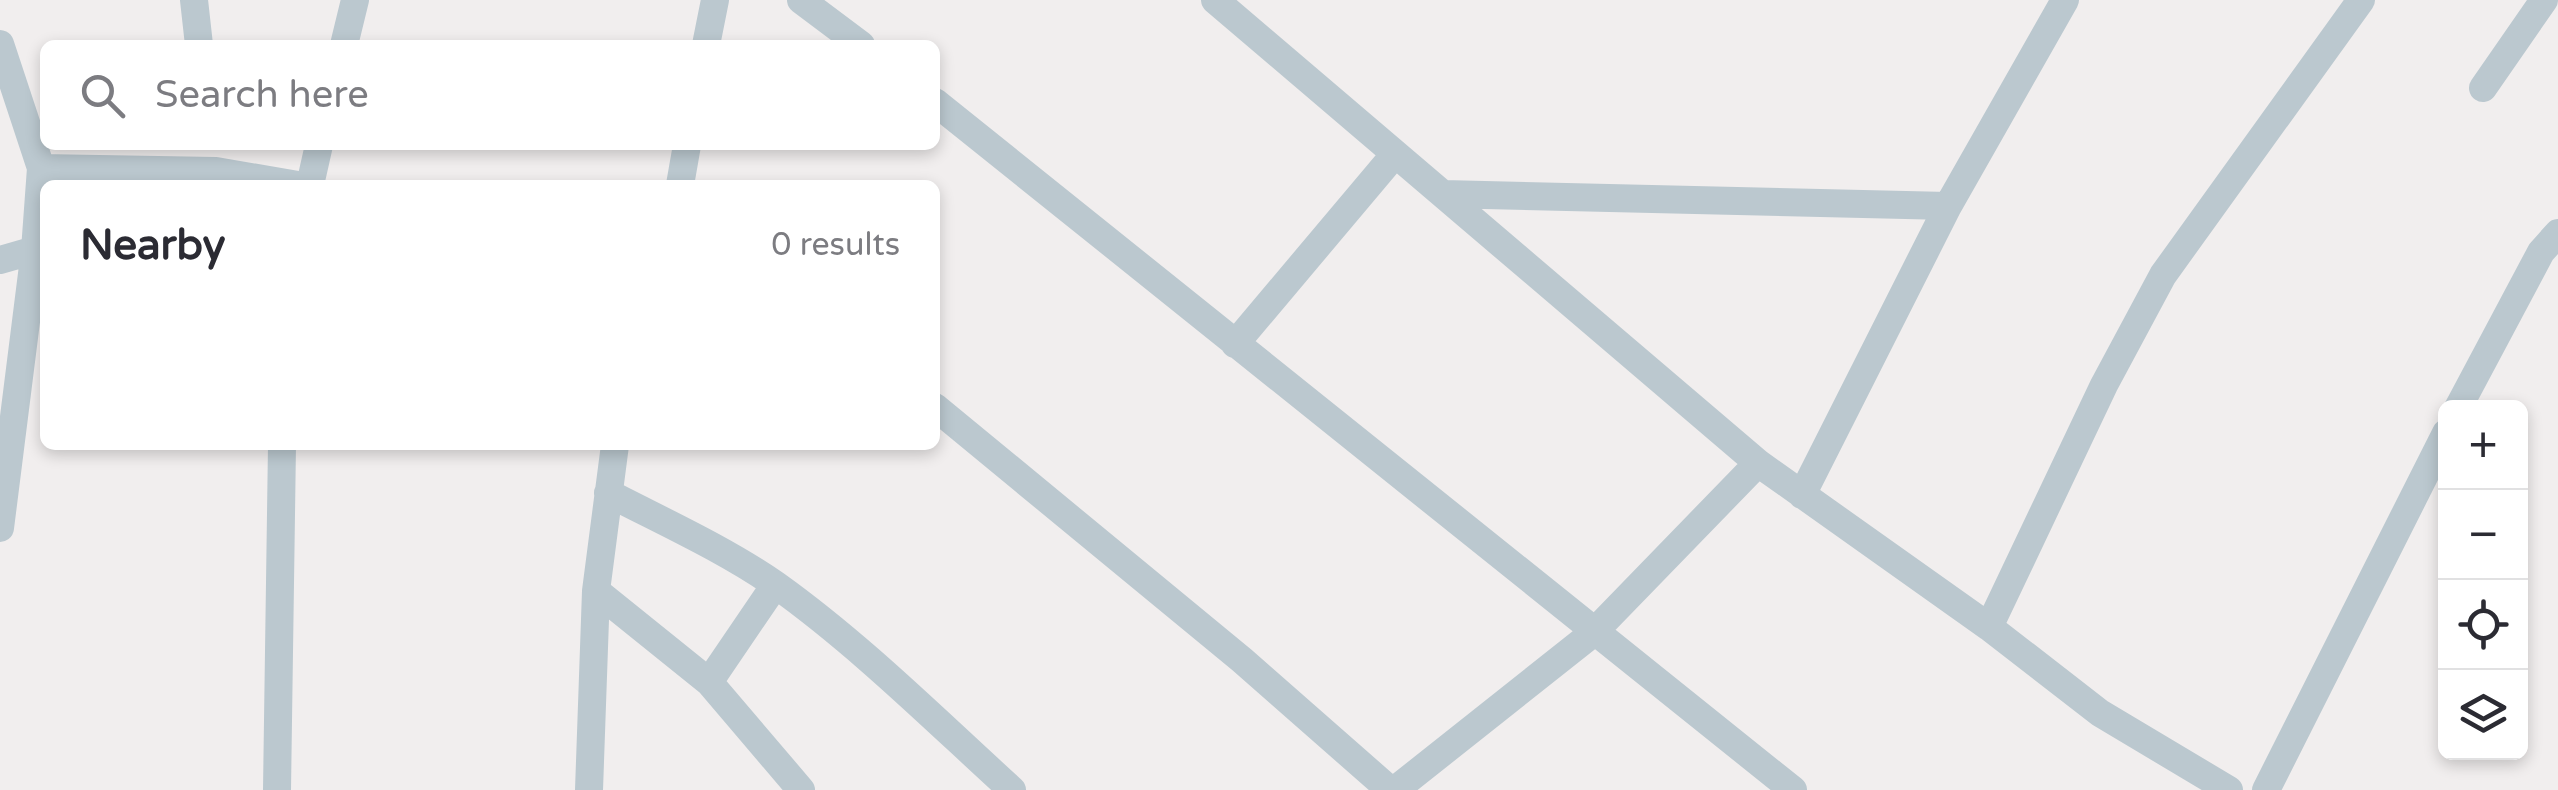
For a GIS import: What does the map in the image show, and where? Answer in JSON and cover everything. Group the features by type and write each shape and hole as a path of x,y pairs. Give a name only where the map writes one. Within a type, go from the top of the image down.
{"street":[{"path":"194,0 198,40"},
{"path":"345,40 355,0"},
{"path":"707,40 715,0"},
{"path":"801,0 854,40"},
{"path":"1215,0 1758,463 1989,628 2100,713 2229,790"},
{"path":"1802,494 1948,206 2065,0"},
{"path":"1989,628 2104,385 2163,275 2361,0"},
{"path":"2482,88 2544,0"},
{"path":"0,44 40,168 35,250 0,528"},
{"path":"940,106 1793,790"},
{"path":"311,180 318,150"},
{"path":"681,180 686,150"},
{"path":"1235,344 1395,154"},
{"path":"40,168 214,158 282,180"},
{"path":"1443,194 1948,206"},
{"path":"2462,400 2533,267 2558,233"},
{"path":"0,260 35,250"},
{"path":"940,411 1393,790 1593,633 1758,463"},
{"path":"2266,790 2438,449"},
{"path":"277,790 282,450"},
{"path":"590,790 596,590 614,450"},
{"path":"608,493 775,584 1012,790"},
{"path":"709,682 775,584"},
{"path":"596,590 709,682 801,790"}]}
